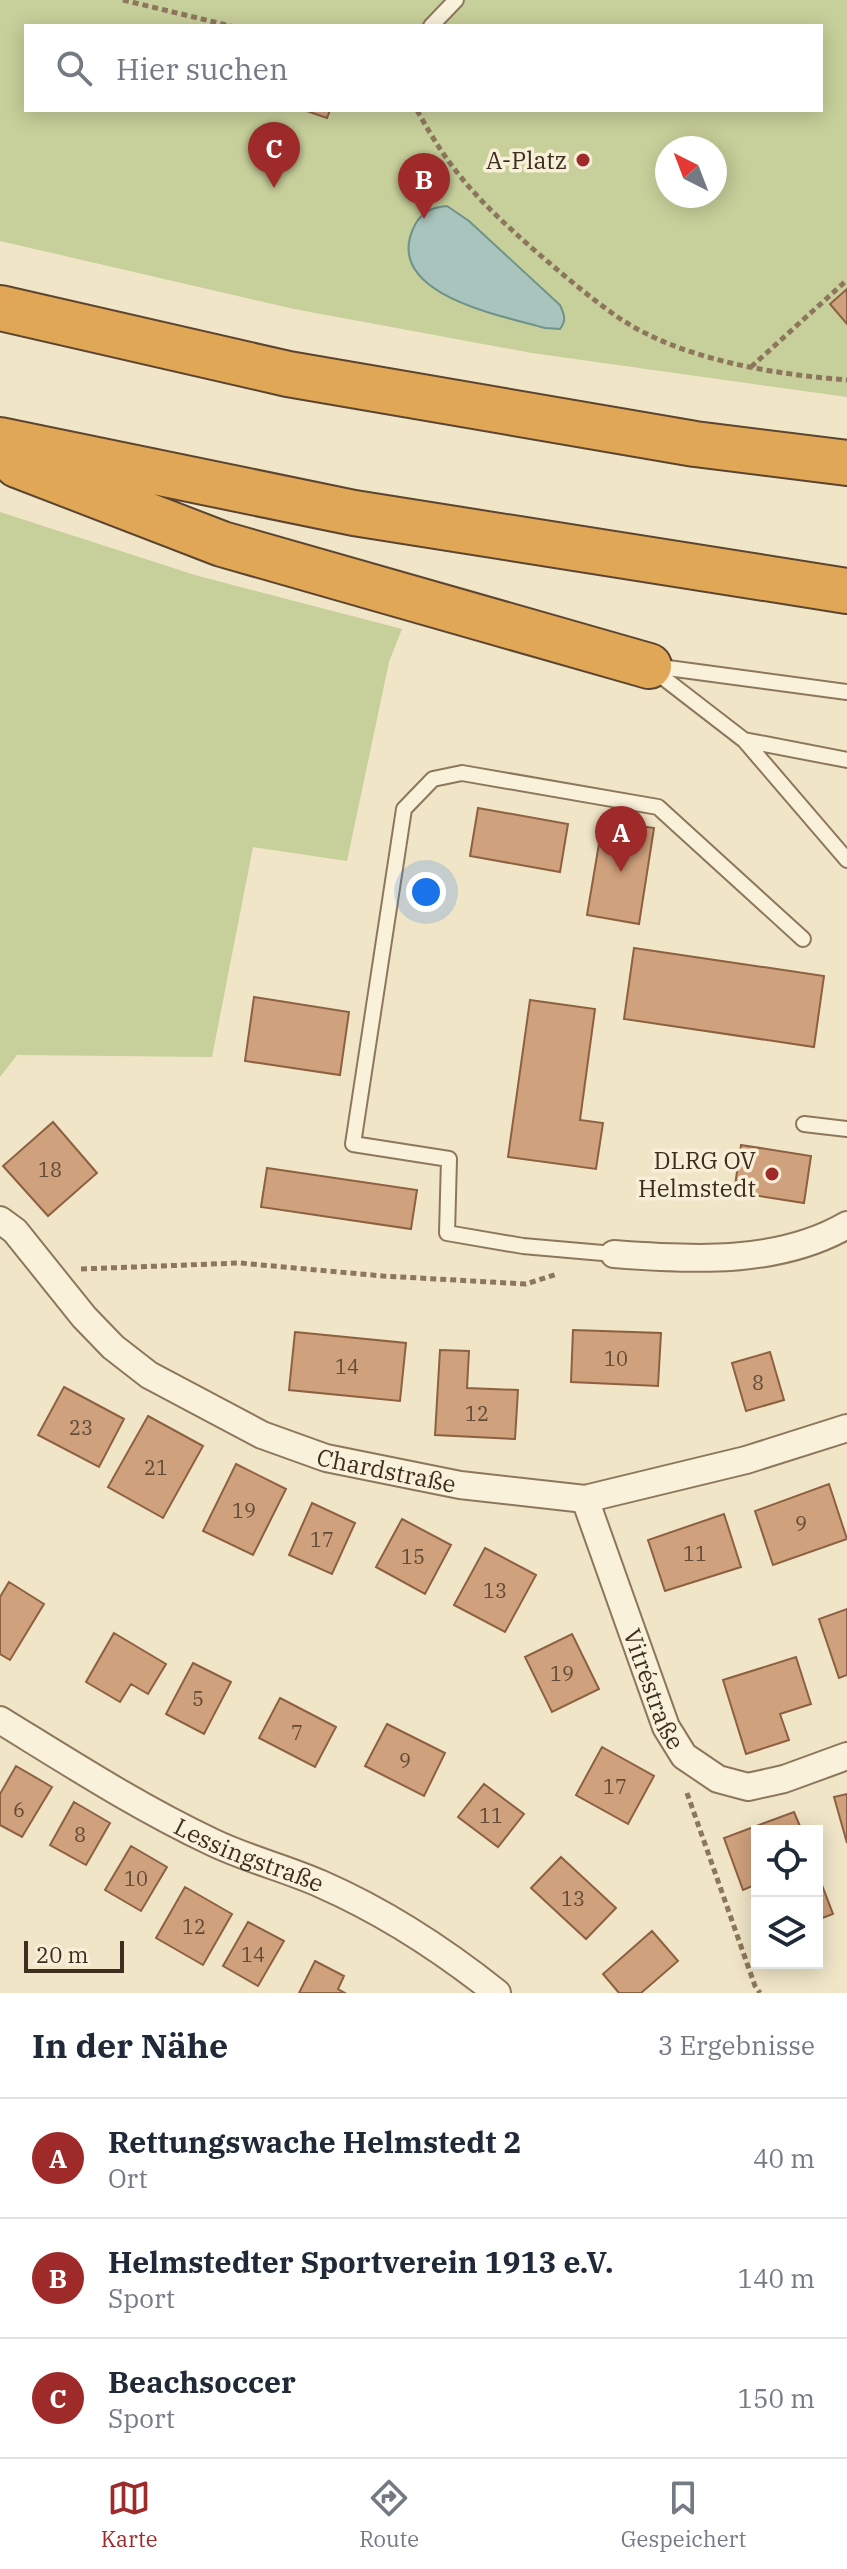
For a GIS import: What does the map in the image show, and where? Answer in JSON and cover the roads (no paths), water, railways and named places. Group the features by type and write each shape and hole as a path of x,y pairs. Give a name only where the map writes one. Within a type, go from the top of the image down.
{"highway":[{"path":"0,308 288,374 695,444 847,463"},
{"path":"0,440 354,513 847,591"},
{"path":"0,458 222,544 649,666"}],"street":[{"name":"Chardstraße","path":"0,1220 15,1231 84,1317 113,1347 149,1375 262,1435 326,1458 460,1485 585,1499 746,1460 847,1428"},
{"path":"614,1254 712,1259 757,1255 830,1235 847,1225"},
{"name":"Vitréstraße","path":"585,1499 666,1727 684,1756 718,1779 748,1787 784,1779 847,1756"},
{"name":"Lessingstraße","path":"0,1720 130,1799 214,1843 321,1884 384,1915 456,1960 497,1993"}],"lane":[{"path":"433,24 456,0"},
{"path":"649,666 847,692"},
{"path":"649,666 744,740 847,860"},
{"path":"744,740 847,760"},
{"path":"614,1254 523,1246 447,1233 449,1159 353,1144 404,809 433,779 462,773 658,807 803,939"},
{"path":"804,1124 847,1129"}],"water":[{"path":"447,206 469,221 560,305 564,320 560,329 503,317 453,299 431,286 416,271 409,252 413,229 426,212"}],"place":[{"name":"A-Platz","path":"583,160"},
{"name":"Beachsoccer","path":"274,188"},
{"name":"Helmstedter Sportverein 1913 e.V.","path":"424,219"},
{"name":"Rettungswache Helmstedt 2","path":"621,872"},
{"name":"DLRG OV Helmstedt","path":"772,1174"}]}
